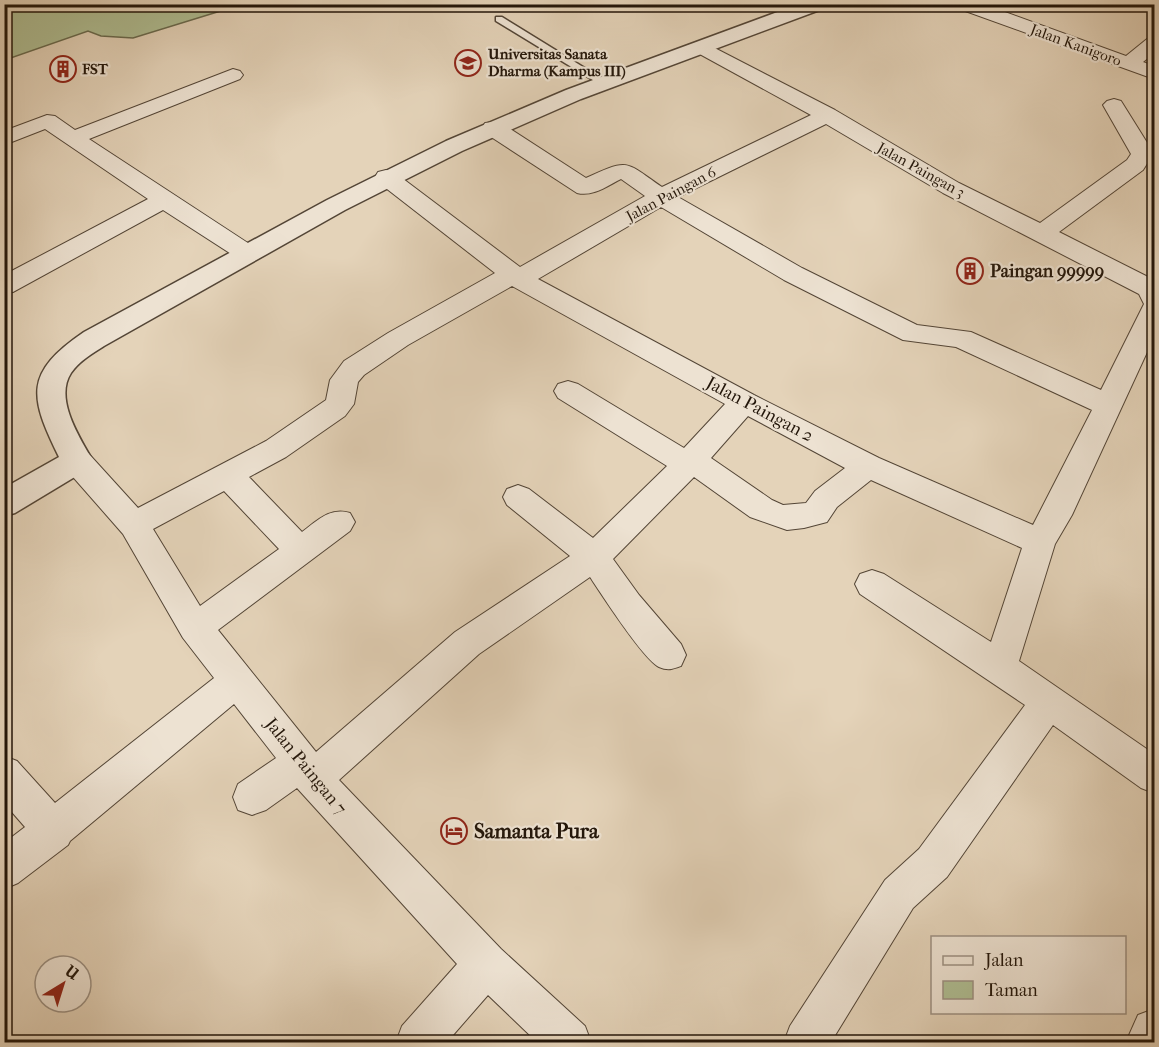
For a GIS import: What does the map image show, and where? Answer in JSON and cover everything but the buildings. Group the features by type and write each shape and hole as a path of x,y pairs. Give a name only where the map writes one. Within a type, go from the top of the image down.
{"street":[{"path":"4,504 77,461 61,427 50,392 56,372 69,356 114,327 386,177 493,128 603,83 818,4"},
{"name":"Jalan Kanigoro","path":"974,6 1155,73"},
{"path":"1129,64 1155,43"},
{"name":"Jalan Paingan 3","path":"703,48 827,115 900,160 1151,295"},
{"path":"73,138 233,75"},
{"path":"1041,234 1139,160 1142,154 1140,149 1114,105"},
{"name":"Jalan Paingan 6","path":"134,525 276,449 335,409 340,404 344,380 354,368 398,339 661,197 827,115"},
{"path":"4,139 47,121 248,254"},
{"path":"493,128 584,188 621,170 661,197 793,274 912,334 961,338 1108,405"},
{"name":"Jalan Paingan 2","path":"386,177 516,277 744,402 868,466 1040,542"},
{"path":"4,286 164,200"},
{"path":"1000,667 1040,542 1108,405 1151,295"},
{"path":"568,392 688,461 765,510 781,516 792,517 816,513 826,500 868,466"},
{"path":"252,797 307,770 467,643 594,557 664,490 744,402"},
{"name":"Jalan Paingan 7","path":"77,461 134,525 195,628 307,770 486,964 569,1042"},
{"path":"228,475 300,550"},
{"path":"518,497 594,557 627,605 669,655"},
{"path":"195,628 339,522"},
{"path":"872,584 1000,667 1155,775"},
{"path":"4,869 54,831 236,681"},
{"path":"806,1042 898,894 933,863 1049,701"},
{"path":"4,774 54,831"},
{"path":"418,1042 486,964"},
{"path":"1148,1042 1155,1031"}],"lane":[{"path":"499,19 603,83"}],"green space":[{"path":"121,4 240,5 133,38 101,36 88,31 5,60 5,5 108,5 111,7"}],"place":[{"name":"Universitas Sanata Dharma (Kampus III)","path":"468,63"},
{"name":"FST","path":"63,69"},
{"name":"Paingan 99999","path":"970,271"},
{"name":"Samanta Pura","path":"454,831"}]}
